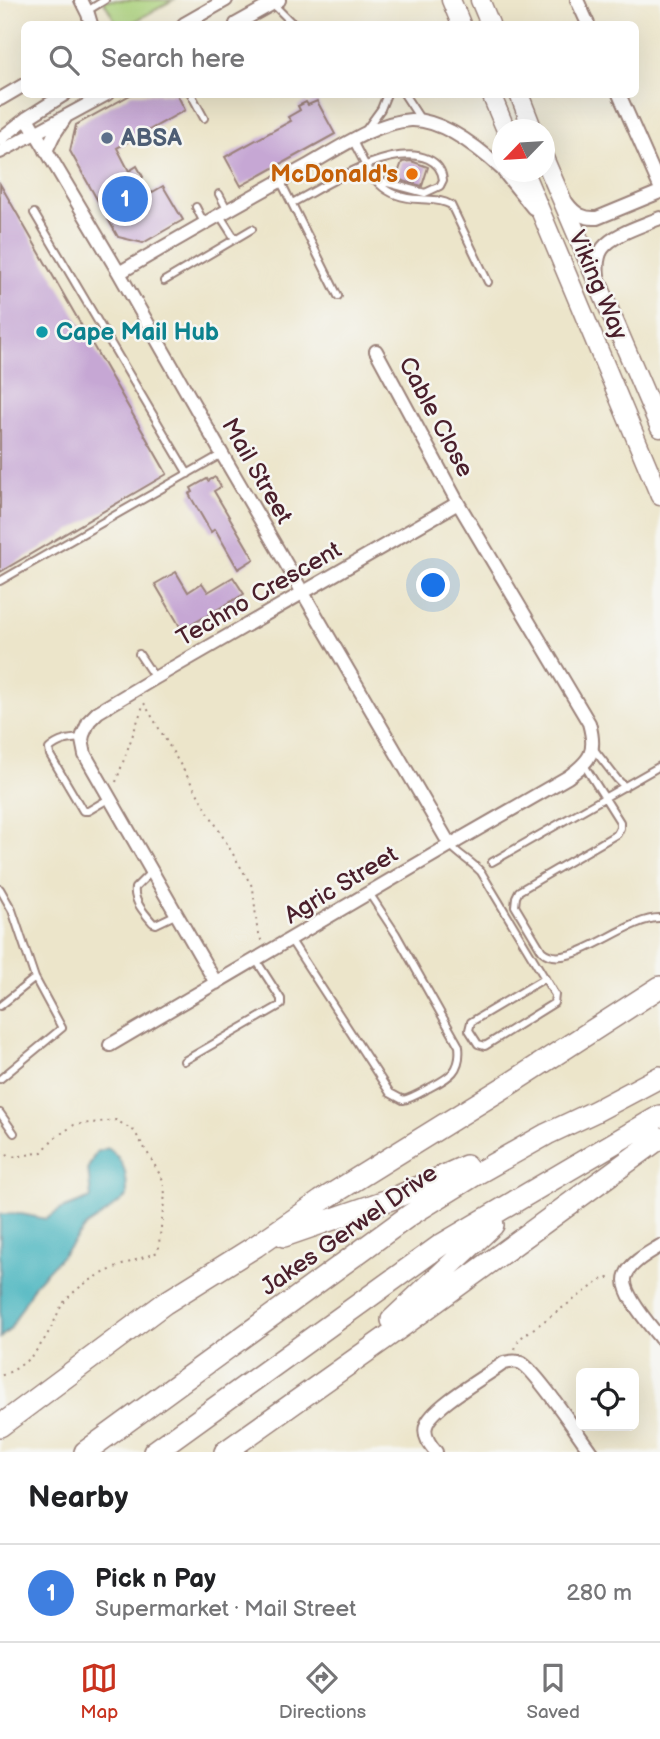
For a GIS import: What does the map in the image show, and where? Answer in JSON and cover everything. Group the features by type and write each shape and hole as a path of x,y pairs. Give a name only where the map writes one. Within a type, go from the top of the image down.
{"highway":[{"path":"2,1424 165,1303 660,987"},
{"name":"Jakes Gerwel Drive","path":"85,1452 410,1215 547,1134 660,1077"},
{"path":"154,1452 441,1245 660,1116"},
{"path":"256,1246 397,1197 514,1144 547,1134"},
{"path":"225,1452 660,1138"},
{"path":"328,1378 523,1197"}],"main road":[{"path":"451,0 460,21"},
{"path":"480,0 489,21"},
{"path":"493,98 501,119"},
{"path":"521,98 529,119"},
{"name":"Viking Way","path":"528,182 660,495"},
{"name":"Viking Way","path":"555,182 660,428"}],"street":[{"path":"189,21 226,0"},
{"path":"577,0 587,21"},
{"path":"241,21 274,1"},
{"path":"0,99 21,87"},
{"path":"0,139 59,98"},
{"path":"0,152 100,98"},
{"path":"559,192 576,212 591,219 606,216 660,190 621,98"},
{"path":"46,151 68,115"},
{"name":"Mail Street","path":"27,118 450,845"},
{"path":"119,273 280,180 358,138 394,123 423,121 456,134 492,162"},
{"path":"512,182 546,225"},
{"path":"599,288 598,265 603,248 618,237 660,218"},
{"name":"Cable Close","path":"376,351 458,503"},
{"path":"458,503 589,723 592,737 589,756"},
{"name":"Techno Crescent","path":"82,738 89,721 98,712 458,503"},
{"path":"82,738 85,755 216,983"},
{"name":"Agric Street","path":"110,1045 569,777 589,756"},
{"path":"660,1246 634,1264 624,1278 632,1301 660,1338"},
{"path":"436,1452 429,1443 425,1430 436,1410 504,1363 517,1361 530,1370 591,1452"}],"lane":[{"path":"84,5 105,0"},
{"path":"274,1 290,21"},
{"path":"193,98 204,118"},
{"path":"385,98 381,109 358,138 365,165 373,179 383,188 405,198 442,200 451,205 488,282"},
{"path":"407,98 423,121"},
{"path":"292,204 365,165 392,156 415,155 436,163 443,180 440,186 425,193 373,179"},
{"path":"280,180 338,296"},
{"path":"219,194 223,212 235,239"},
{"path":"196,207 204,223"},
{"path":"34,213 188,474"},
{"path":"163,281 252,229"},
{"path":"0,581 222,454"},
{"path":"139,654 155,678"},
{"path":"82,738 57,743 49,749 50,755 83,811 89,811 110,798"},
{"path":"589,756 625,787"},
{"path":"589,756 604,797 620,822 620,828 617,834 519,891 516,906 542,951 555,958 576,953 645,919 660,918"},
{"path":"492,862 660,766"},
{"path":"450,845 458,855 472,862 481,872 545,978 555,995 554,1003 485,1046 478,1044 469,1030 471,1022 545,978"},
{"path":"152,871 135,888 137,901 156,924 177,914"},
{"path":"0,889 12,910 35,978 62,1028 0,1079"},
{"path":"290,939 390,1093 403,1100 449,1078 459,1062 459,1046 396,934 369,893"},
{"path":"184,1061 281,1005 281,999 260,957"},
{"path":"0,1006 35,978"},
{"path":"0,1113 14,1133"}],"path":[{"path":"110,798 144,703 253,888 260,957"},
{"path":"0,1152 16,1157 42,1152 53,1139 74,1125 116,1120 134,1131 163,1180 165,1194 158,1252 104,1273 77,1288 63,1302 46,1339 27,1361 14,1371 0,1376"},
{"path":"511,1362 519,1339 604,1279 624,1278"}],"green space":[{"path":"103,0 173,0 135,21 115,21"}],"water":[{"path":"108,1148 119,1158 124,1169 127,1196 86,1226 35,1284 10,1329 0,1338 0,1214 21,1214 46,1219 62,1209 91,1198 88,1168 96,1152"}],"building":[{"path":"125,98 179,98 185,110 117,148 129,171 137,166 143,177 135,182 144,197 163,186 183,220 143,243 118,237 70,151 76,125"},
{"path":"317,101 335,134 241,186 225,157 291,121 288,117 300,110 298,106"},
{"name":"McDonald's","path":"411,161 428,167 422,186 396,179 402,162"},
{"name":"Cape Mail Hub","path":"0,184 167,474 0,572"},
{"path":"215,477 221,487 214,491 254,559 238,569 215,529 211,532 189,494 193,492 191,488"},
{"path":"176,572 188,592 202,583 208,592 233,577 244,594 182,630 155,584"}],"place":[{"name":"ABSA","path":"107,138"},
{"name":"McDonald's","path":"412,174"},
{"name":"Pick n Pay","path":"125,199"},
{"name":"Cape Mail Hub","path":"42,332"}]}
